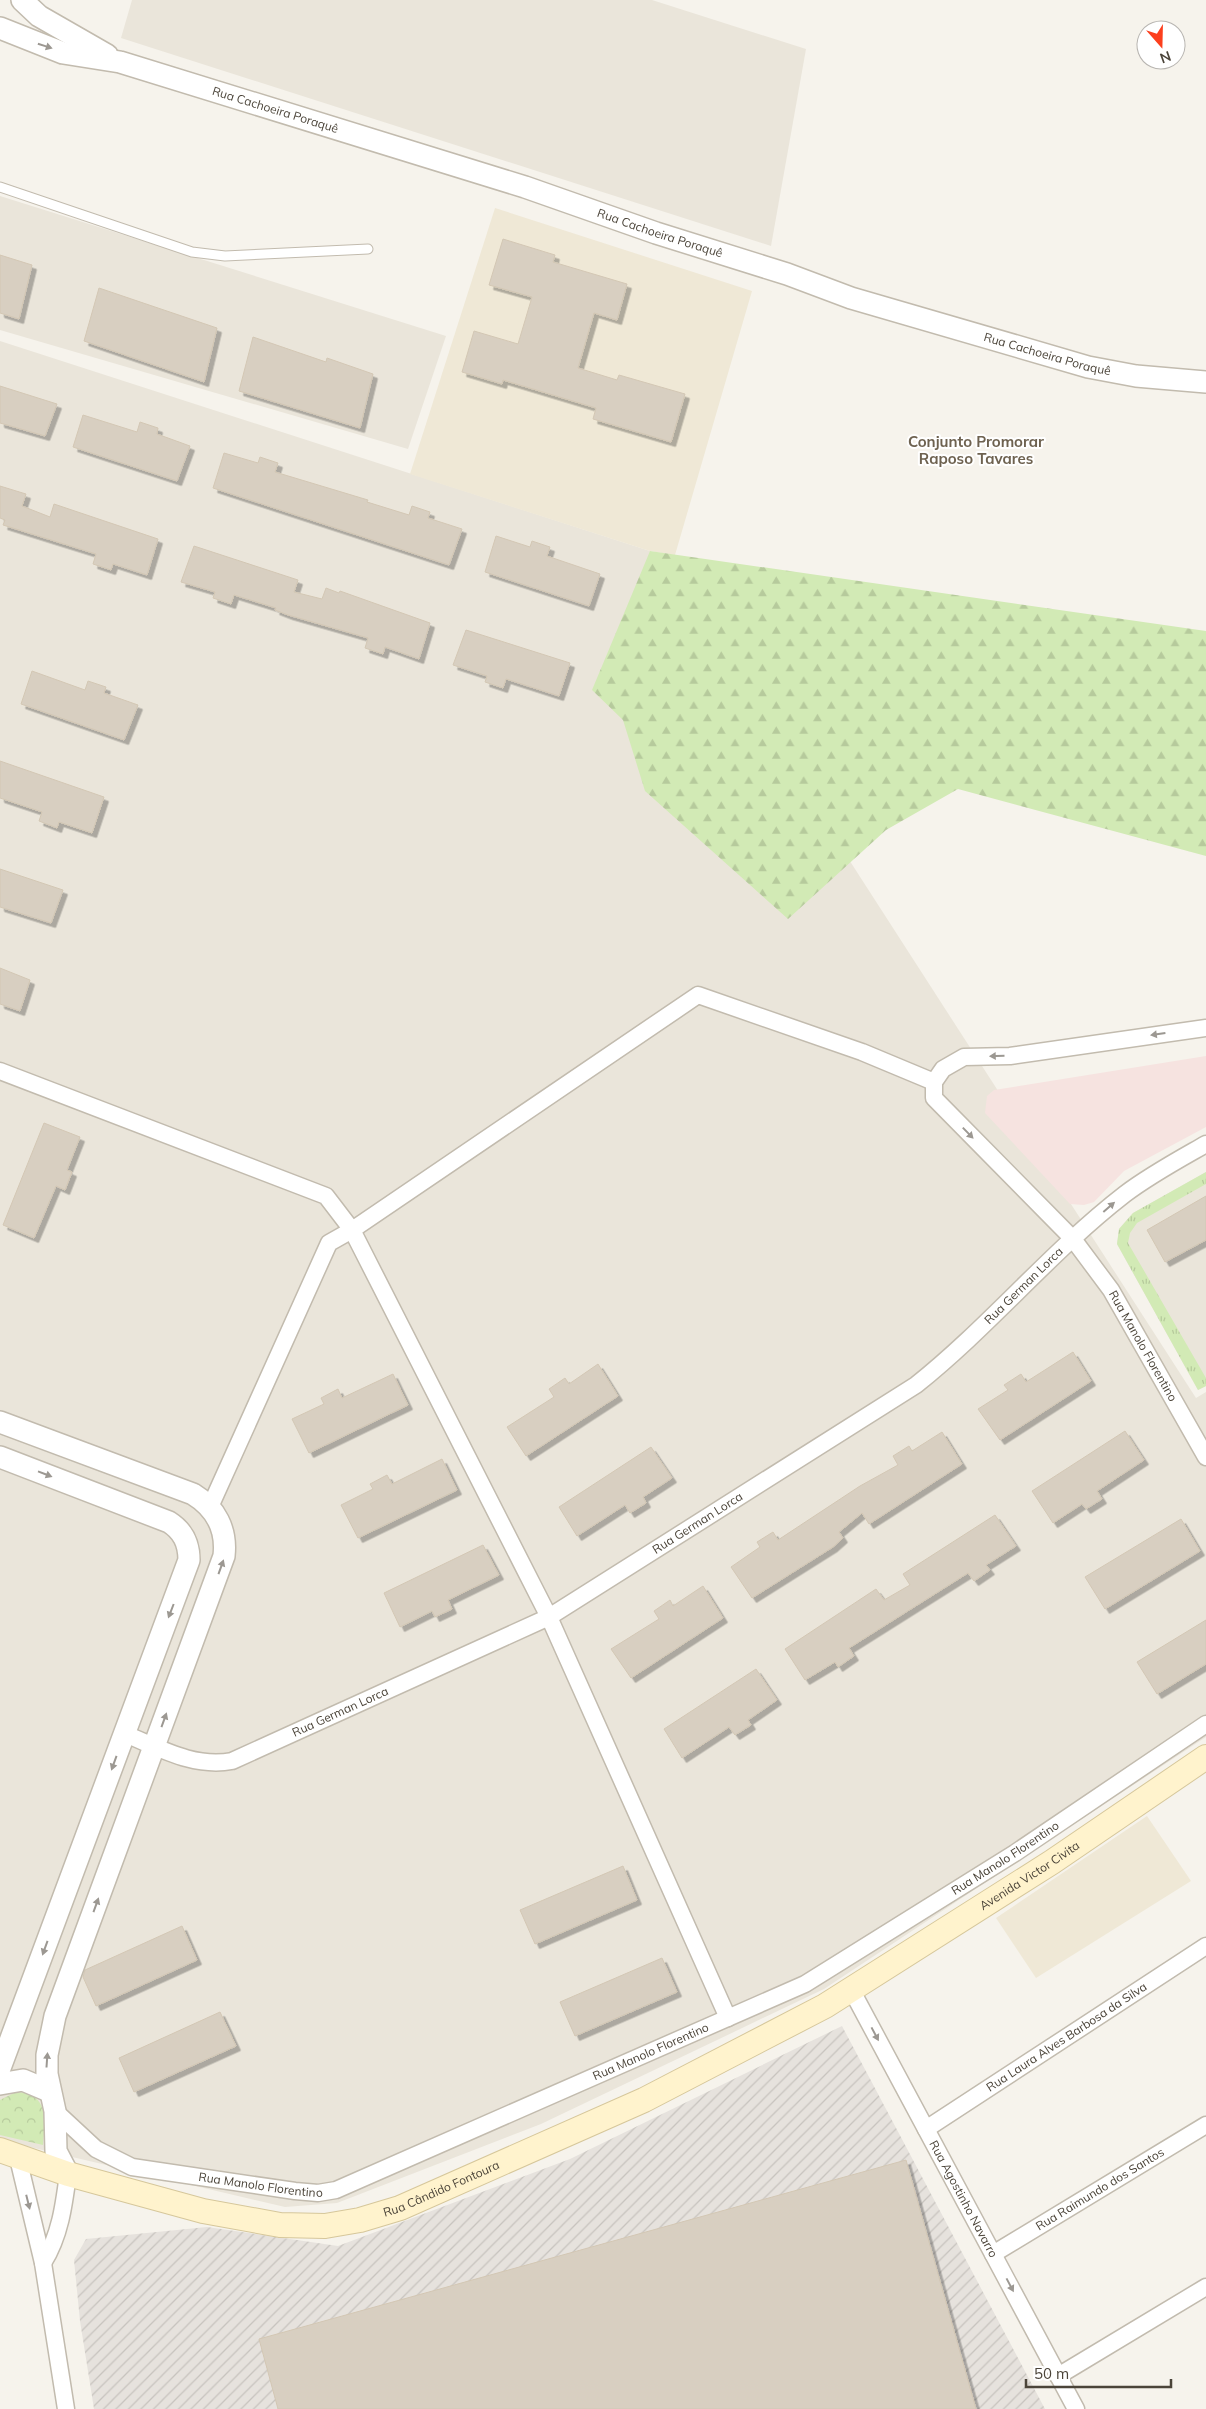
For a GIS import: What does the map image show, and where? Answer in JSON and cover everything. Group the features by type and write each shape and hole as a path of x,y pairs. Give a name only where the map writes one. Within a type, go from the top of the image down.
{"main road":[{"name":"Avenida Victor Civita","path":"852,1990 1052,1862 1206,1757"},
{"name":"Rua Cândido Fontoura","path":"8,2152 68,2174 203,2212 280,2225 325,2226 360,2220 400,2208 644,2100 852,1990"}],"street":[{"name":"Rua Cachoeira Poraquê","path":"22,0 39,16 120,62"},
{"name":"Rua Cachoeira Poraquê","path":"0,28 63,52 120,62 525,187 656,233 787,274 851,298 1088,367 1145,377 1206,382"},
{"path":"210,1507 329,1243 352,1230 698,995 862,1052 934,1082 942,1069 964,1057 1010,1056 1206,1028"},
{"path":"0,1071 326,1196 352,1230 549,1617 728,2018"},
{"name":"Rua Manolo Florentino","path":"934,1082 934,1098 1073,1240 1111,1290 1206,1457"},
{"name":"Rua German Lorca","path":"125,1734 186,1759 199,1762 222,1763 242,1758 549,1617 916,1385 942,1365 1073,1240 1141,1182 1206,1144"},
{"path":"0,1422 193,1494 210,1507 224,1535 224,1556 55,2016 47,2055 56,2151 68,2174 53,2247 43,2263"},
{"path":"0,1457 169,1522 176,1526 186,1539 189,1555 186,1570 0,2068"},
{"name":"Rua Manolo Florentino","path":"52,2101 96,2149 120,2163 132,2167 318,2193 336,2190 805,1984 1015,1853 1206,1724"},
{"name":"Rua Laura Alves Barbosa da Silva","path":"926,2130 1206,1946"},
{"name":"Rua Agostinho Navarro","path":"852,1990 1076,2409"},
{"path":"0,2084 23,2080 52,2101"},
{"name":"Rua Raimundo dos Santos","path":"993,2254 1206,2126"},
{"path":"8,2152 43,2263 66,2409"},
{"path":"1058,2376 1206,2287"}],"lane":[{"path":"0,187 192,252 225,256 368,249"}],"shaded area":[{"path":"132,0 652,0 806,49 771,246 121,38"},
{"path":"0,196 446,336 408,449 0,330"},
{"path":"495,208 752,291 675,555 650,551 410,474"},
{"path":"0,341 650,551 1196,1398 1206,1392 1206,1737 824,1989 541,2124 337,2203 285,2207 0,2140"},
{"path":"1206,1056 1206,1127 1124,1171 1094,1202 1084,1205 1070,1204 985,1113 987,1096 994,1090"},
{"path":"1206,1172 1206,1386 1198,1390 1117,1244 1119,1229 1133,1213"},
{"path":"1147,1816 1191,1881 1036,1978 996,1918"},
{"path":"842,2026 1045,2409 94,2409 80,2321 74,2260 86,2239 207,2227 338,2246 570,2159"}],"green space":[{"path":"650,551 1206,631 1206,856 958,789 886,830 788,919 645,791 623,720 592,690"},
{"path":"1206,1172 1206,1184 1137,1223 1130,1233 1128,1243 1206,1378 1206,1386 1198,1390 1117,1244 1119,1229 1133,1213"},
{"path":"16,2092 35,2097 40,2103 44,2118 43,2145 0,2135 0,2100"}],"building":[{"path":"503,239 555,255 553,262 627,284 617,320 594,313 578,368 617,380 619,375 685,394 671,442 593,419 596,408 503,380 502,384 462,372 474,331 518,344 532,297 489,285"},
{"path":"0,255 32,265 19,319 0,313"},
{"path":"99,288 217,328 204,382 84,341"},
{"path":"253,337 326,362 327,358 373,374 360,428 239,391"},
{"path":"0,386 57,404 45,436 0,423"},
{"path":"83,415 137,432 140,422 158,428 157,434 190,446 177,481 73,447"},
{"path":"224,453 258,463 260,457 278,463 275,472 368,500 367,502 409,515 412,506 430,512 428,518 462,529 449,565 213,488"},
{"path":"0,486 26,494 22,506 50,517 54,504 158,539 147,575 113,564 111,570 93,564 96,554 3,525 5,520 0,518"},
{"path":"496,536 530,547 532,541 550,547 547,556 600,574 589,606 485,572"},
{"path":"194,546 298,580 294,592 322,599 326,588 339,593 340,591 430,623 419,659 385,647 383,654 365,648 368,638 288,615 275,610 276,608 234,595 231,604 213,598 215,592 181,582"},
{"path":"466,630 570,663 559,696 506,679 503,688 485,682 487,676 453,665"},
{"path":"32,671 85,690 88,681 106,687 104,693 138,705 124,740 21,704"},
{"path":"0,761 104,797 92,833 59,822 57,828 39,821 42,812 0,798"},
{"path":"0,869 63,890 51,923 0,907"},
{"path":"0,968 30,980 20,1011 0,1004"},
{"path":"44,1123 80,1137 67,1170 72,1172 65,1190 56,1186 34,1238 3,1225"},
{"path":"1206,1196 1206,1240 1165,1262 1147,1230"},
{"path":"1073,1352 1091,1381 1000,1440 978,1409 1008,1390 1004,1385 1021,1374 1026,1382"},
{"path":"598,1364 618,1396 526,1456 507,1427 554,1397 549,1389 565,1378 569,1384"},
{"path":"393,1374 408,1405 309,1453 292,1419 324,1404 321,1398 338,1389 342,1398"},
{"path":"1125,1431 1144,1460 1097,1491 1102,1499 1086,1509 1082,1504 1053,1523 1032,1491"},
{"path":"942,1432 962,1464 869,1524 862,1513 839,1532 843,1538 833,1547 752,1598 731,1567 760,1547 757,1542 773,1532 778,1540 860,1486 898,1465 893,1456 909,1446 912,1451"},
{"path":"651,1447 672,1478 643,1497 646,1503 630,1513 625,1505 577,1536 559,1507"},
{"path":"442,1459 457,1490 358,1538 341,1505 373,1489 370,1484 387,1475 392,1484"},
{"path":"995,1515 1016,1546 986,1565 990,1570 974,1581 968,1573 849,1648 854,1656 838,1667 835,1662 805,1680 785,1649 876,1589 884,1600 910,1585 903,1574"},
{"path":"1181,1519 1200,1551 1105,1609 1085,1577"},
{"path":"483,1545 499,1575 448,1600 452,1609 435,1617 432,1611 400,1627 384,1593"},
{"path":"703,1586 723,1618 631,1678 611,1649 659,1619 654,1611 670,1600 673,1606"},
{"path":"1206,1620 1206,1664 1157,1694 1137,1662"},
{"path":"756,1669 777,1700 748,1720 751,1725 735,1735 729,1727 682,1758 664,1729"},
{"path":"623,1866 637,1900 535,1944 520,1910"},
{"path":"182,1926 197,1960 96,2006 83,1977 85,1970"},
{"path":"662,1958 677,1992 575,2036 560,2002"},
{"path":"220,2012 236,2046 134,2092 119,2058"},
{"path":"906,2160 976,2409 278,2409 259,2339"}],"district":[{"name":"Conjunto Promorar Raposo Tavares","path":"976,450"}]}
